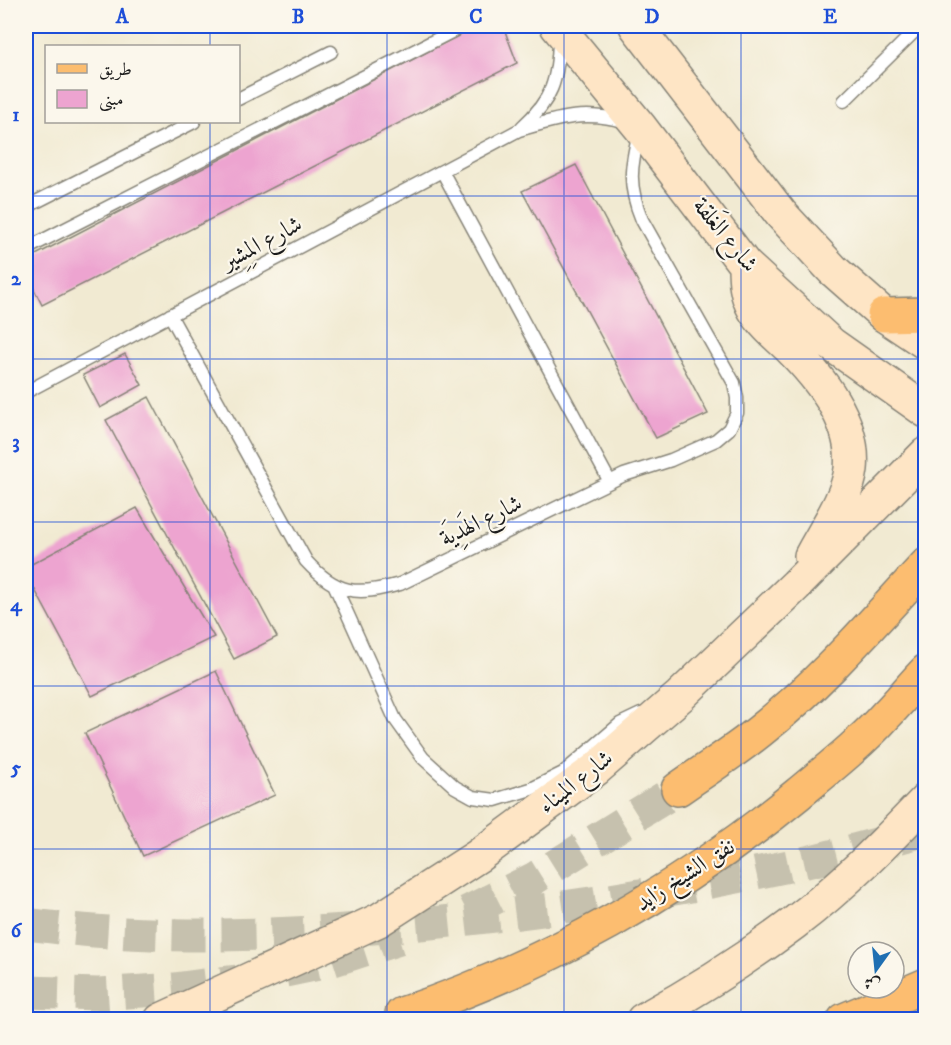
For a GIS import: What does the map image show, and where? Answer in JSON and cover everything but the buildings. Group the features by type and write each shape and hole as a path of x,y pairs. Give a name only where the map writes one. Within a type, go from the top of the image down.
{"main road":[{"path":"636,26 781,214 833,270 884,315 926,344"},
{"name":"شارع الغَلقة","path":"558,27 640,126 745,265 831,344 924,410"},
{"path":"745,265 746,288 754,310 808,367 824,388 847,434 850,452 851,469 847,485 796,585"},
{"path":"884,315 926,314"},
{"name":"شارع الميناء","path":"162,1019 379,920 478,856 596,769 680,696 796,585 926,454"},
{"path":"678,789 761,731 805,693 926,565"},
{"name":"نفق الشيخ زايد","path":"402,1014 454,997 571,944 639,906 705,864 768,819 828,770 885,717 926,671"},
{"path":"643,1020 745,959 796,922 844,882 926,801"},
{"path":"844,1020 926,985"}],"lane":[{"path":"26,249 463,26"},
{"path":"844,101 920,26"},
{"name":"شارع المِشِير","path":"519,130 534,116 554,87 558,70 558,27"},
{"path":"240,98 331,52"},
{"name":"شارع المِشِير","path":"26,392 519,130 553,120 583,115 613,118 640,126"},
{"path":"26,207 192,123"},
{"name":"شارع الهَدِيَة","path":"170,315 306,561 318,574 350,591 370,592 400,584 610,482 671,460 716,440 729,429 737,413 734,383 642,220 634,200 630,178 640,126"},
{"path":"442,171 610,482"},
{"path":"334,584 395,718 423,758 455,787 473,797 495,800 531,789 563,773 620,724 680,696"}],"tunnel":[{"path":"467,912 535,878 678,789"},
{"path":"26,924 112,932 243,935 373,928 483,918 593,903 702,884 811,861 926,830"},
{"path":"285,971 324,963 399,939"},
{"path":"26,992 98,994 174,989 237,981"}]}
